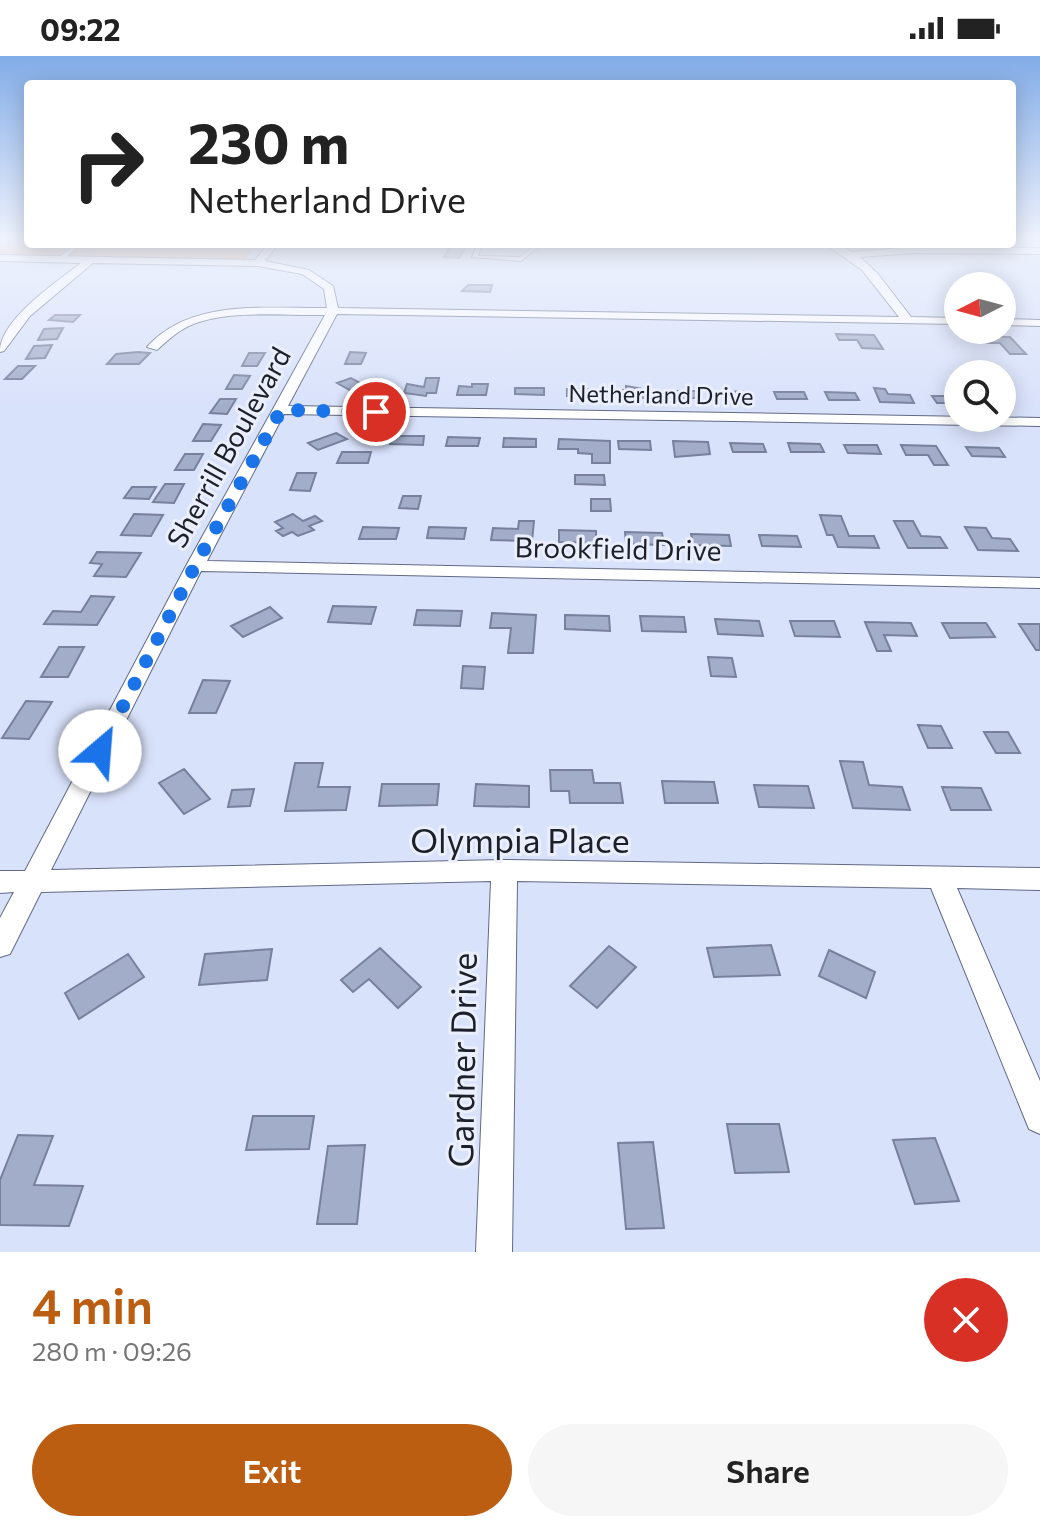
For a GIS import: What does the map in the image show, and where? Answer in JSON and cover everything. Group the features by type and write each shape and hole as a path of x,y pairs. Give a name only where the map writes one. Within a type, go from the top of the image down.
{"street":[{"path":"2,343 26,314 47,296"},
{"path":"330,296 333,311"},
{"path":"890,296 907,320"},
{"path":"153,347 174,329 195,319 222,314 333,311 944,321"},
{"name":"Sherrill Boulevard","path":"0,945 195,566 333,311"},
{"path":"1016,322 1040,323"},
{"name":"Netherland Drive","path":"281,410 1040,422"},
{"name":"Brookfield Drive","path":"195,566 1040,583"},
{"name":"Olympia Place","path":"0,882 504,870 1040,879"},
{"name":"Gardner Drive","path":"494,1252 504,870"},
{"path":"940,878 1040,1118"}],"building":[{"path":"55,315 80,315 73,322 49,320"},
{"path":"63,328 57,339 38,340 44,329"},
{"path":"836,334 874,335 883,349 862,348 857,340 839,340"},
{"path":"1016,343 1026,354 1010,354 1001,344"},
{"path":"52,345 45,358 26,359 34,346"},
{"path":"350,352 366,353 361,364 345,364"},
{"path":"150,353 139,364 107,364 116,354"},
{"path":"249,353 265,353 257,366 242,366"},
{"path":"18,366 35,366 22,379 5,379"},
{"path":"234,375 250,376 242,389 226,389"},
{"path":"351,378 369,388 355,393 337,383"},
{"path":"426,378 439,378 436,393 427,393 426,396 404,393 407,384 424,387"},
{"path":"472,384 488,384 486,395 457,395 459,386 472,387"},
{"path":"626,386 649,390 649,398 618,397 617,390 626,390"},
{"path":"515,388 544,388 544,395 515,394"},
{"path":"874,388 885,389 888,394 910,395 914,403 880,402"},
{"path":"567,389 596,389 597,396 567,396"},
{"path":"670,391 699,391 701,398 671,398"},
{"path":"721,391 751,392 753,399 723,398"},
{"path":"774,392 804,392 807,399 777,399"},
{"path":"825,392 855,393 859,400 829,400"},
{"path":"932,396 944,396 944,403 937,403"},
{"path":"220,399 236,399 227,414 210,413"},
{"path":"203,424 221,425 211,441 193,441"},
{"path":"336,433 347,439 318,450 308,443"},
{"path":"393,436 424,436 423,445 390,444"},
{"path":"448,437 480,438 478,446 446,446"},
{"path":"504,438 536,439 536,447 503,447"},
{"path":"559,439 610,441 610,463 592,463 592,454 578,453 578,449 558,449"},
{"path":"618,441 650,441 651,450 619,449"},
{"path":"673,441 708,442 710,454 675,457"},
{"path":"730,443 763,444 766,452 733,452"},
{"path":"788,443 820,444 824,452 791,452"},
{"path":"844,445 877,445 881,454 848,453"},
{"path":"901,445 936,446 948,465 934,465 928,455 906,455"},
{"path":"966,447 999,448 1005,457 972,456"},
{"path":"342,452 371,452 368,463 337,463"},
{"path":"185,454 203,454 194,470 175,470"},
{"path":"297,473 316,473 310,491 290,490"},
{"path":"575,475 604,475 605,485 575,484"},
{"path":"165,484 184,484 174,503 153,502"},
{"path":"132,487 156,487 149,499 124,498"},
{"path":"403,496 421,496 418,509 399,508"},
{"path":"591,499 610,499 611,511 591,511"},
{"path":"134,514 163,515 151,536 121,535"},
{"path":"293,514 303,521 315,516 322,521 309,526 314,530 298,536 292,532 283,536 276,531 283,528 275,522"},
{"path":"820,515 841,516 849,536 874,536 879,548 838,547 833,535 827,535"},
{"path":"519,521 534,521 532,541 491,540 493,528 518,529"},
{"path":"894,521 913,521 921,536 940,537 947,548 908,548"},
{"path":"363,527 399,528 396,539 359,539"},
{"path":"429,527 466,528 464,539 427,538"},
{"path":"965,527 986,528 992,538 1010,539 1018,551 978,550"},
{"path":"559,530 596,531 596,543 559,542"},
{"path":"625,532 662,533 664,545 626,544"},
{"path":"691,534 729,535 731,546 693,545"},
{"path":"759,535 797,536 801,547 762,546"},
{"path":"97,552 141,553 126,577 94,576 102,564 90,563"},
{"path":"91,596 114,597 97,625 44,624 53,611 81,612"},
{"path":"333,606 376,607 371,624 328,622"},
{"path":"270,607 282,618 243,637 231,626"},
{"path":"417,610 462,611 460,626 414,625"},
{"path":"492,613 536,615 533,653 508,653 511,628 490,628"},
{"path":"565,615 609,616 610,631 565,629"},
{"path":"640,616 684,617 686,632 642,631"},
{"path":"715,619 759,621 763,636 718,634"},
{"path":"790,621 834,621 840,637 795,636"},
{"path":"865,622 911,623 917,636 884,635 891,651 877,651"},
{"path":"942,623 986,623 995,637 950,638"},
{"path":"1019,624 1040,624 1040,650 1036,650"},
{"path":"59,647 84,647 68,677 41,677"},
{"path":"708,657 732,658 736,677 711,676"},
{"path":"463,666 485,667 483,689 461,688"},
{"path":"203,680 230,681 216,713 189,713"},
{"path":"26,701 52,702 29,739 2,738"},
{"path":"918,725 941,726 952,748 928,748"},
{"path":"984,732 1008,732 1020,753 996,753"},
{"path":"840,761 863,762 869,785 902,787 910,810 853,808"},
{"path":"295,763 323,763 318,787 350,787 346,810 285,811"},
{"path":"184,769 210,799 184,814 159,783"},
{"path":"550,770 592,770 594,783 620,783 623,803 570,803 569,791 551,791"},
{"path":"662,781 714,782 718,803 665,803"},
{"path":"382,784 439,784 437,805 379,806"},
{"path":"476,784 529,786 529,807 474,806"},
{"path":"754,785 808,786 814,808 759,807"},
{"path":"942,787 981,788 991,810 951,810"},
{"path":"254,789 250,806 228,807 232,790"},
{"path":"771,945 780,975 714,977 707,948"},
{"path":"609,946 636,967 597,1008 570,986"},
{"path":"380,948 421,987 398,1008 369,979 353,992 341,980"},
{"path":"272,949 267,980 199,985 205,954"},
{"path":"829,950 875,972 866,998 819,976"},
{"path":"128,954 144,977 79,1019 65,993"},
{"path":"253,1116 314,1116 309,1149 246,1150"},
{"path":"727,1124 779,1124 789,1172 735,1173"},
{"path":"18,1135 53,1136 34,1185 83,1186 69,1226 0,1225 0,1180"},
{"path":"935,1138 959,1201 915,1204 893,1140"},
{"path":"653,1142 664,1228 626,1229 618,1143"},
{"path":"365,1145 357,1224 317,1224 328,1146"}],"route":[{"path":"100,751 195,566 281,410 376,412"}]}
